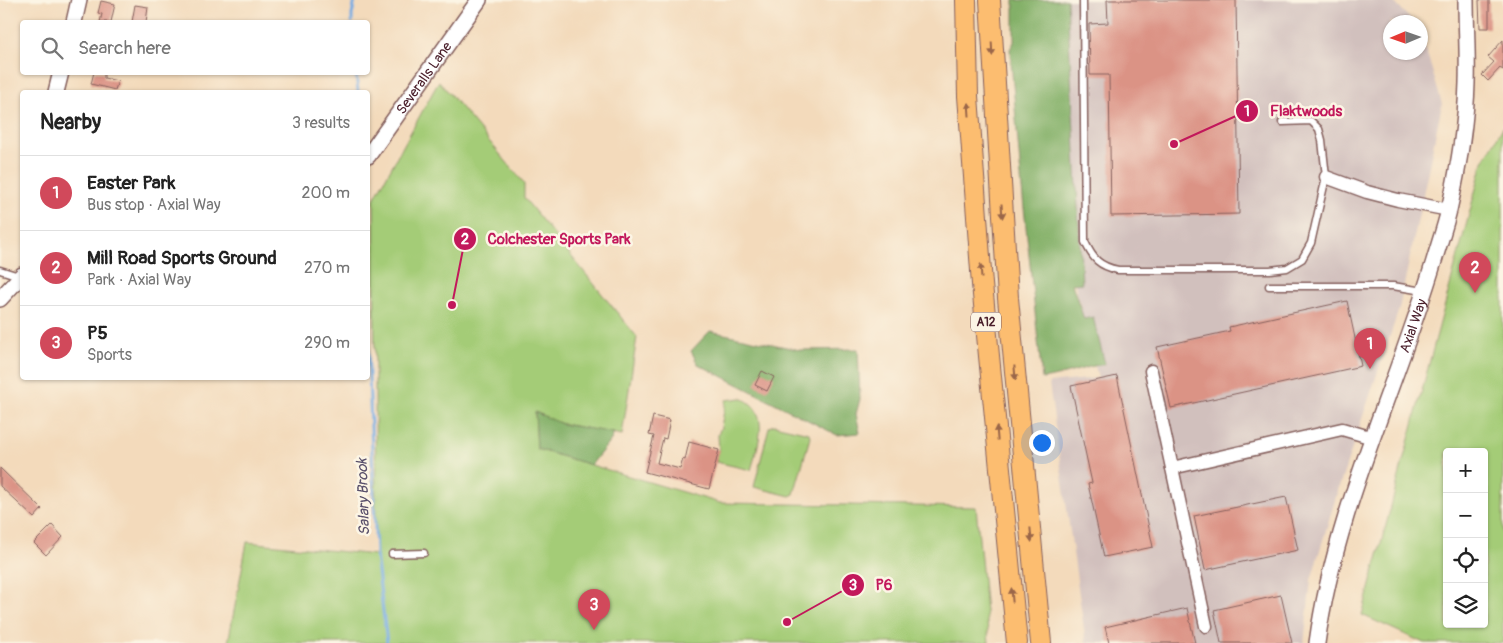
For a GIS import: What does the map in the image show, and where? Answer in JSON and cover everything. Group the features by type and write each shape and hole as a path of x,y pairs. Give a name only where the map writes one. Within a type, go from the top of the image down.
{"highway":[{"name":"A12","path":"966,0 968,96 982,276 1017,643"},
{"name":"A12","path":"990,0 1008,298 1041,643"}],"street":[{"path":"74,20 79,0"},
{"name":"Severalls Lane","path":"370,153 479,0"},
{"name":"Axial Way","path":"1317,643 1322,606 1335,553 1424,291 1449,210 1461,146 1467,85 1466,0"},
{"path":"56,90 60,75"},
{"path":"1326,177 1367,192 1449,210"},
{"path":"0,299 20,277"},
{"path":"1151,371 1206,626"},
{"path":"1172,468 1342,429 1373,438"}],"lane":[{"path":"1083,0 1085,242 1096,260 1106,267 1118,270 1236,271 1287,268 1302,259 1311,243 1326,177 1322,140 1319,129 1311,121 1282,122"},
{"path":"0,270 20,276"},
{"path":"1270,286 1393,286 1424,291"},
{"path":"392,554 424,553"}],"shaded area":[{"path":"1057,0 1392,0 1406,15 1383,15 1383,60 1428,60 1428,57 1442,104 1399,309 1337,493 1311,580 1304,643 1086,643 1049,383 1098,378 1075,284 1058,62"}],"green space":[{"path":"1014,0 1067,0 1082,283 1072,284 1084,319 1093,317 1105,364 1042,379 1022,189 1010,49 1014,42"},
{"path":"439,81 524,183 524,198 637,337 622,435 562,424 535,412 537,449 720,503 976,507 989,643 228,643 247,542 376,555 374,199"},
{"path":"1503,127 1503,643 1424,643 1362,615 1483,162"},
{"path":"710,331 800,350 858,349 860,399 856,414 860,433 837,435 698,364 691,351"},
{"path":"741,398 751,404 757,411 760,420 759,440 751,470 716,462 719,450 718,435 726,400"},
{"path":"535,412 562,424 614,433 611,440 591,465 537,449"},
{"path":"774,425 809,433 810,437 794,494 790,496 754,487 769,427"}],"building":[{"path":"1107,0 1236,0 1239,214 1111,216 1109,75 1090,75 1089,24 1108,23"},
{"path":"1479,0 1489,0 1489,28 1480,28"},
{"path":"101,1 115,4 111,20 100,20 102,14 98,13"},
{"path":"135,5 148,7 146,20 132,20"},
{"path":"1503,40 1503,70 1500,68 1488,81 1482,75 1494,62 1488,57"},
{"path":"93,75 104,75 104,78 118,81 115,90 91,84"},
{"path":"1347,301 1361,366 1171,408 1157,347 1230,331 1229,327"},
{"path":"762,371 774,377 767,391 755,385"},
{"path":"1117,376 1153,547 1104,557 1088,484 1092,483 1071,386"},
{"path":"653,416 670,420 666,439 663,438 657,463 680,469 683,459 685,460 689,442 719,450 709,489 645,472 654,436 649,435"},
{"path":"0,468 42,509 34,518 0,486"},
{"path":"1286,497 1298,550 1205,570 1194,516"},
{"path":"52,525 63,537 46,555 34,543"},
{"path":"1281,595 1292,643 1221,643 1214,610"},
{"path":"1187,608 1195,643 1109,643 1105,627"}],"waterway":[{"name":"Salary Brook","path":"352,20 355,0"},
{"name":"Salary Brook","path":"356,75 358,90"},
{"name":"Salary Brook","path":"369,380 376,555 387,643"}],"place":[{"name":"Flaktwoods","path":"1174,144"},
{"name":"Mill Road Sports Ground","path":"1475,293"},
{"name":"Colchester Sports Park","path":"452,305"},
{"name":"Easter Park","path":"1370,369"},
{"name":"P6","path":"787,622"},
{"name":"P5","path":"594,630"}]}
